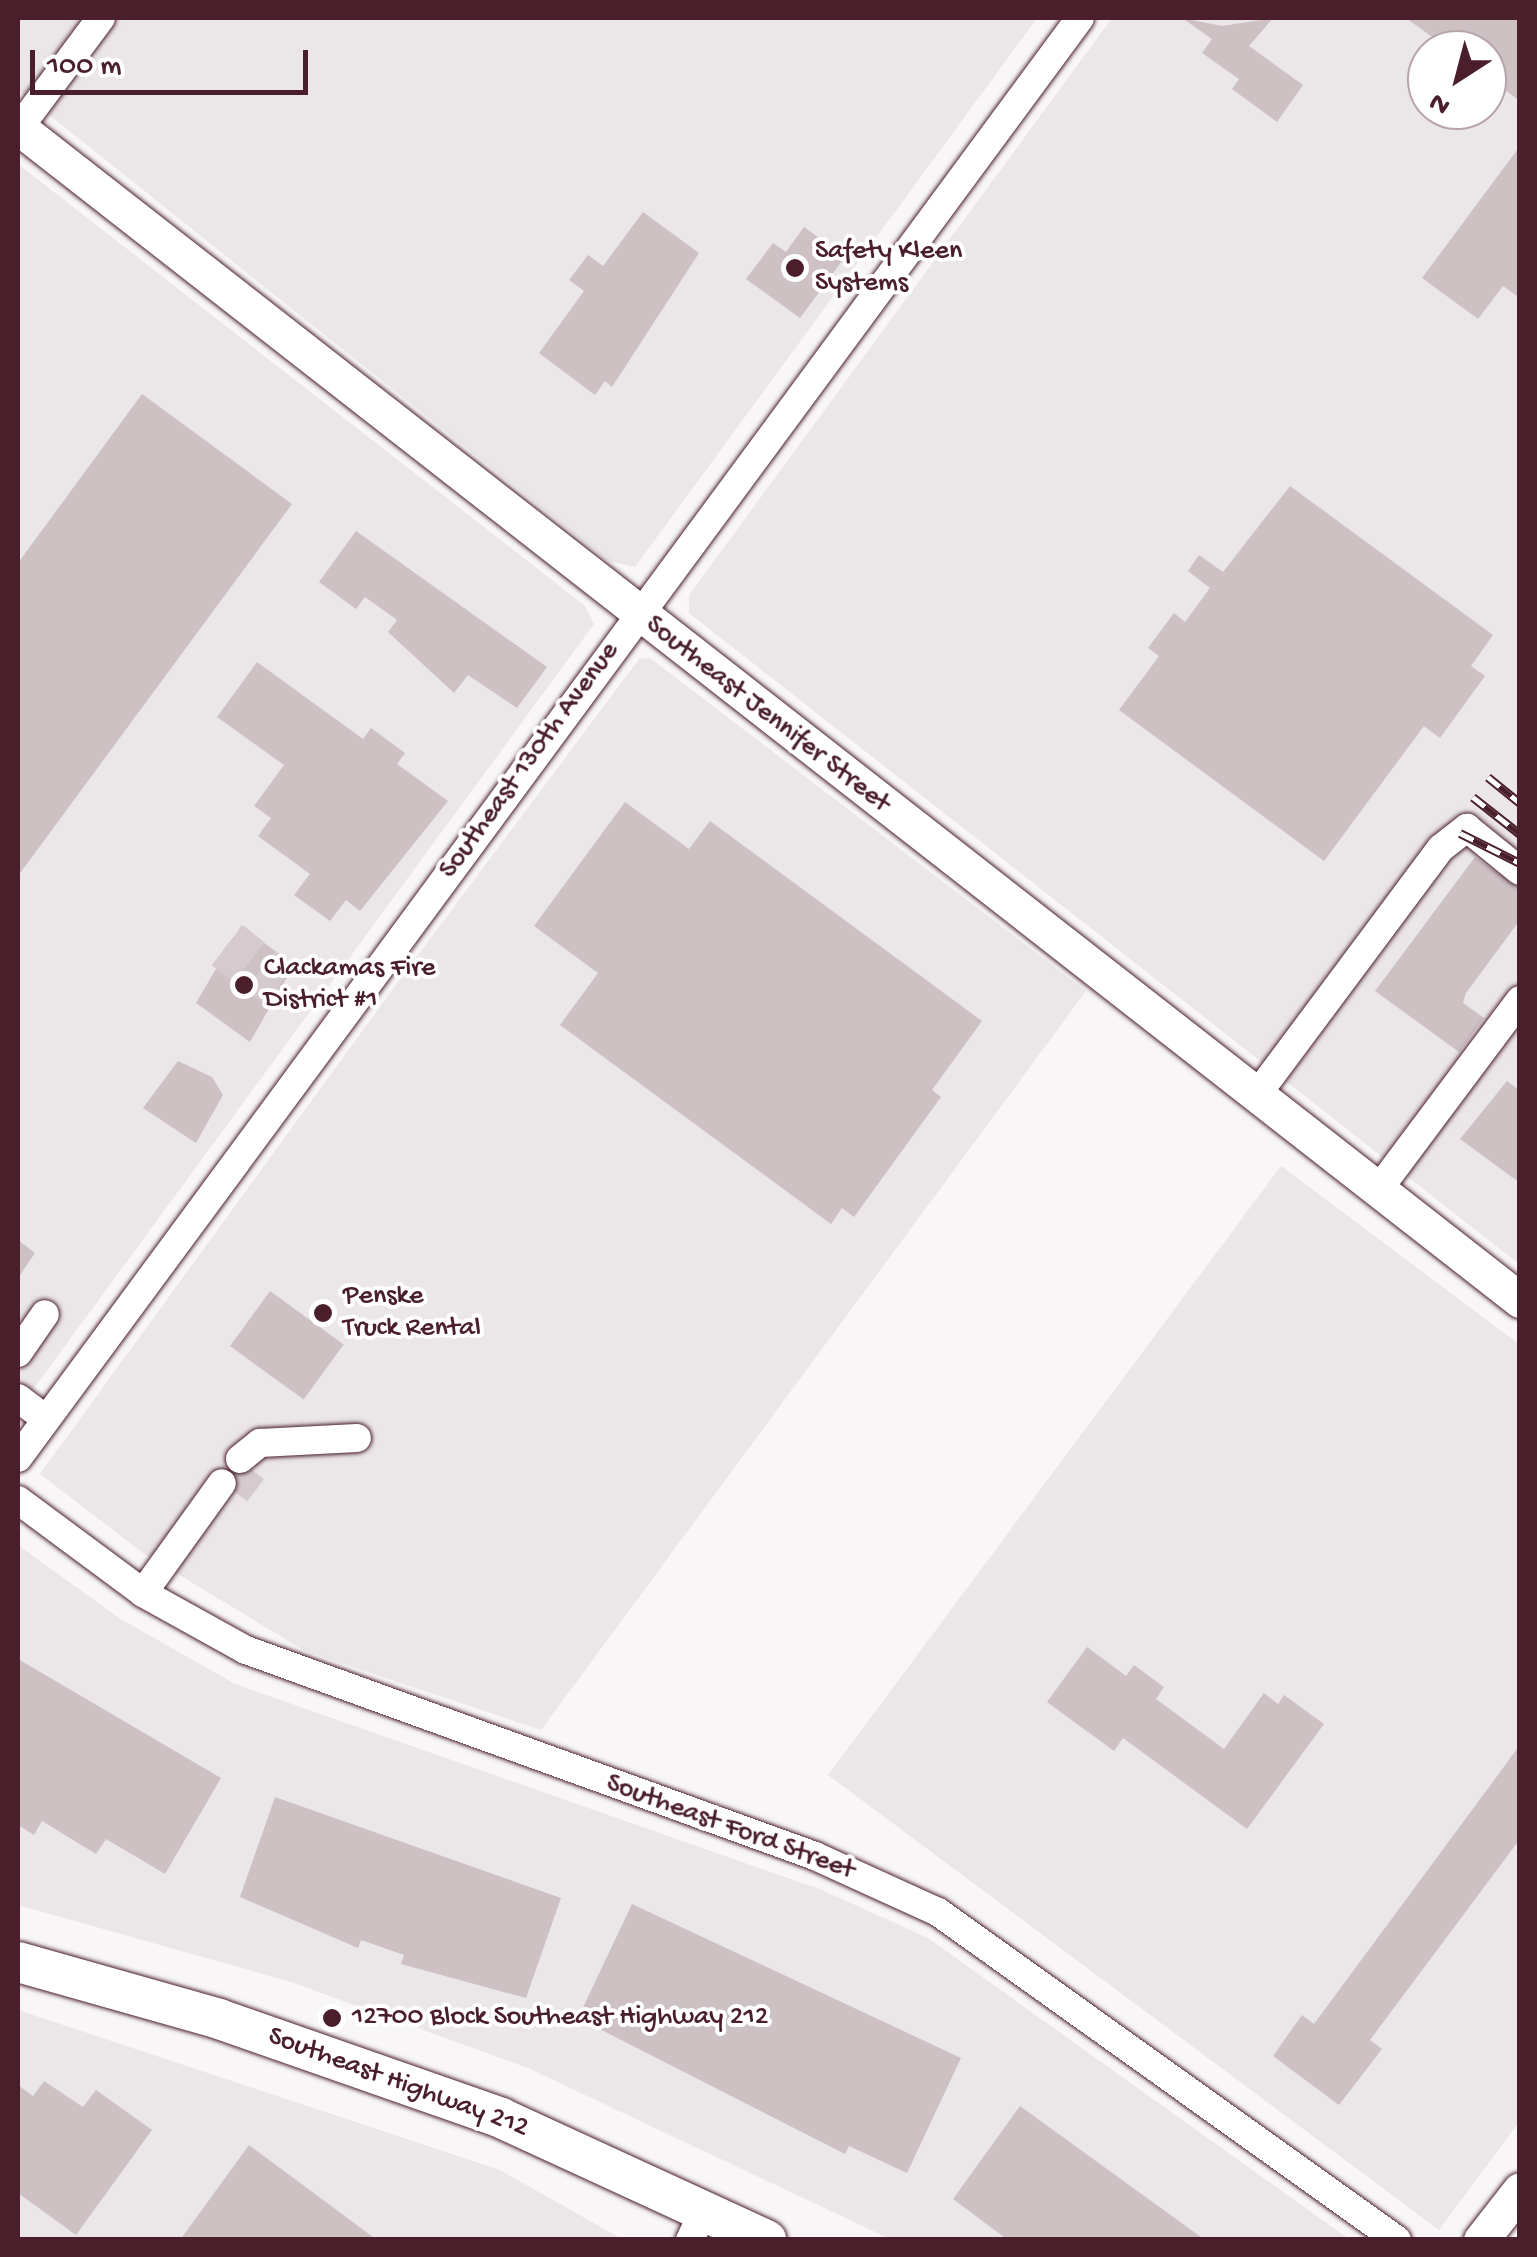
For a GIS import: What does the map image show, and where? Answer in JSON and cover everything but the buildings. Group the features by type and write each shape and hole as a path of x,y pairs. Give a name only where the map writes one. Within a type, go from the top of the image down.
{"highway":[{"name":"Southeast Highway 212","path":"18,1962 355,2065 698,2224 766,2240"}],"main road":[{"name":"Southeast Jennifer Street","path":"18,128 1520,1300"},
{"path":"1480,2240 1520,2190"}],"street":[{"path":"18,128 101,18"},
{"name":"Southeast 130th Avenue","path":"18,1458 1080,18"},
{"path":"1256,1096 1441,848 1466,828 1520,871"},
{"path":"1378,1190 1520,1000"},
{"path":"18,1354 45,1314"},
{"path":"18,1398 46,1418"},
{"path":"247,1464 274,1452 352,1445"},
{"path":"150,1597 229,1488"},
{"name":"Southeast Ford Street","path":"18,1500 150,1597 293,1671 815,1856 938,1912 1397,2240"}],"shaded area":[{"path":"18,18 1037,18 635,567 608,561 18,90"},
{"path":"1112,18 1519,18 1519,1264 689,613 689,595"},
{"path":"18,164 584,605 594,624 18,1410"},
{"path":"650,658 1086,991 541,1730 305,1651 143,1553 40,1474 403,975 639,659"},
{"path":"1281,1166 1519,1344 1519,2122 1439,2230 828,1775"},
{"path":"18,1545 119,1618 235,1684 822,1890 928,1938 1349,2239 890,2239 528,2068 288,1981 18,1905"},
{"path":"18,2010 500,2170 622,2239 18,2239"}],"tunnel":[{"path":"234,936 285,976"},
{"path":"220,954 273,993"},
{"path":"236,1493 254,1469"}],"railway":[{"path":"1488,777 1520,803"},
{"path":"1473,797 1520,834"},
{"path":"1460,833 1520,863"}],"place":[{"name":"Safety Kleen Systems","path":"795,268"},
{"name":"Clackamas Fire District #1","path":"244,985"},
{"name":"Penske Truck Rental","path":"323,1313"},
{"name":"12700 Block Southeast Highway 212","path":"332,2018"}]}
